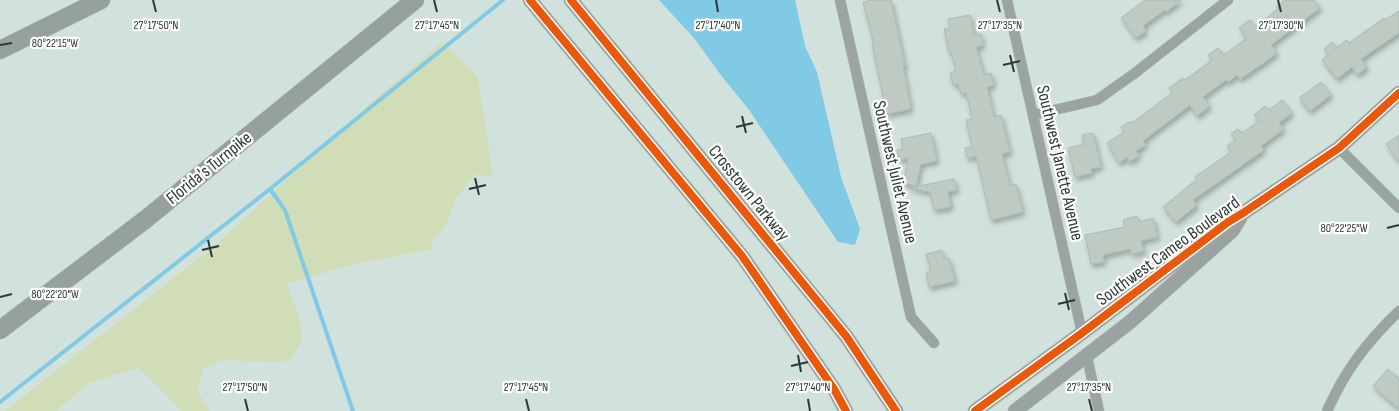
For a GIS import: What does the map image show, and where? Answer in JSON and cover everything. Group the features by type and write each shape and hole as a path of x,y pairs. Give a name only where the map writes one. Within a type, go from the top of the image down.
{"highway":[{"path":"0,50 101,0"},
{"name":"Florida's Turnpike","path":"0,330 146,219 415,0"}],"main road":[{"name":"Crosstown Parkway","path":"571,0 846,336 896,411"},
{"path":"532,3 742,256 834,389 846,411"},
{"name":"Southwest Cameo Boulevard","path":"975,411 1082,333 1221,227 1339,148 1399,93"},
{"name":"Southwest Cameo Boulevard","path":"1014,411 1130,322 1232,231 1243,213"}],"street":[{"name":"Southwest Juliet Avenue","path":"840,0 911,317 934,343"},
{"name":"Southwest Janette Avenue","path":"1007,0 1082,333"},
{"path":"1033,115 1097,100 1135,73 1228,0"},
{"path":"1339,148 1399,208"},
{"path":"1326,411 1339,384 1355,359 1399,311"},
{"path":"1086,357 1099,411"}],"green space":[{"path":"443,42 478,78 493,177 475,174 456,199 446,225 431,243 432,249 346,266 287,284 299,318 302,340 291,360 274,362 223,360 204,368 197,391 210,411 182,411 139,368 90,382 56,411 5,411 213,247 374,100"}],"water":[{"path":"659,0 795,0 805,46 817,72 841,177 860,229 855,245 838,242 749,110 694,38"}],"building":[{"path":"891,0 905,66 903,66 911,109 887,114 872,45 874,45 863,2"},
{"path":"1145,0 1181,0 1143,26 1146,31 1136,38 1121,18"},
{"path":"1285,0 1314,0 1320,8 1271,45 1277,53 1240,79 1237,75 1228,82 1226,80 1203,97 1210,106 1197,116 1190,105 1143,141 1146,145 1136,151 1139,156 1129,162 1127,157 1119,163 1107,143 1124,132 1121,127 1131,121 1132,123 1172,93 1169,88 1183,78 1185,80 1212,60 1208,55 1218,48 1224,55 1247,38 1239,28 1250,20 1255,27 1278,9 1276,7"},
{"path":"1399,11 1399,33 1361,59 1367,67 1357,75 1352,67 1337,79 1322,60 1329,55 1324,49 1332,42 1337,48 1346,40 1349,43 1384,18 1385,20"},
{"path":"970,15 974,35 981,34 983,45 976,47 984,75 991,73 994,85 987,87 994,117 1001,115 1010,152 1002,154 1010,186 1016,184 1023,212 991,220 976,156 967,158 965,148 972,147 966,120 972,119 966,92 961,94 958,83 953,85 950,73 956,71 951,52 949,53 944,29 950,28 948,19"},
{"path":"1321,82 1331,95 1310,111 1299,98"},
{"path":"1282,100 1292,113 1279,123 1284,129 1261,146 1264,150 1193,200 1197,205 1176,222 1163,207 1197,179 1195,177 1231,152 1227,146 1236,140 1231,134 1238,129 1242,133 1259,121 1254,115 1265,106 1269,110"},
{"path":"931,133 937,161 921,164 916,186 903,183 908,158 899,160 897,150 903,149 901,139"},
{"path":"1093,133 1101,167 1091,169 1092,173 1075,177 1068,148 1084,144 1082,135"},
{"path":"1399,135 1399,162 1386,144"},
{"path":"954,179 957,190 948,192 951,207 934,210 930,192 910,188"},
{"path":"1137,216 1139,222 1153,218 1158,237 1141,241 1144,251 1132,254 1130,249 1103,255 1104,262 1091,264 1085,235 1125,227 1123,220"},
{"path":"942,250 944,259 949,258 955,281 929,287 926,273 931,271 926,254"},
{"path":"1388,369 1399,379 1399,409 1373,386"}],"waterway":[{"path":"0,402 270,189 503,0"},
{"path":"270,189 285,210 353,411"}],"cycle path":[{"path":"530,0 742,256 834,389 846,411"},
{"path":"571,0 846,336 896,411"},
{"path":"975,411 1082,333 1228,222 1339,148 1399,93"}]}
